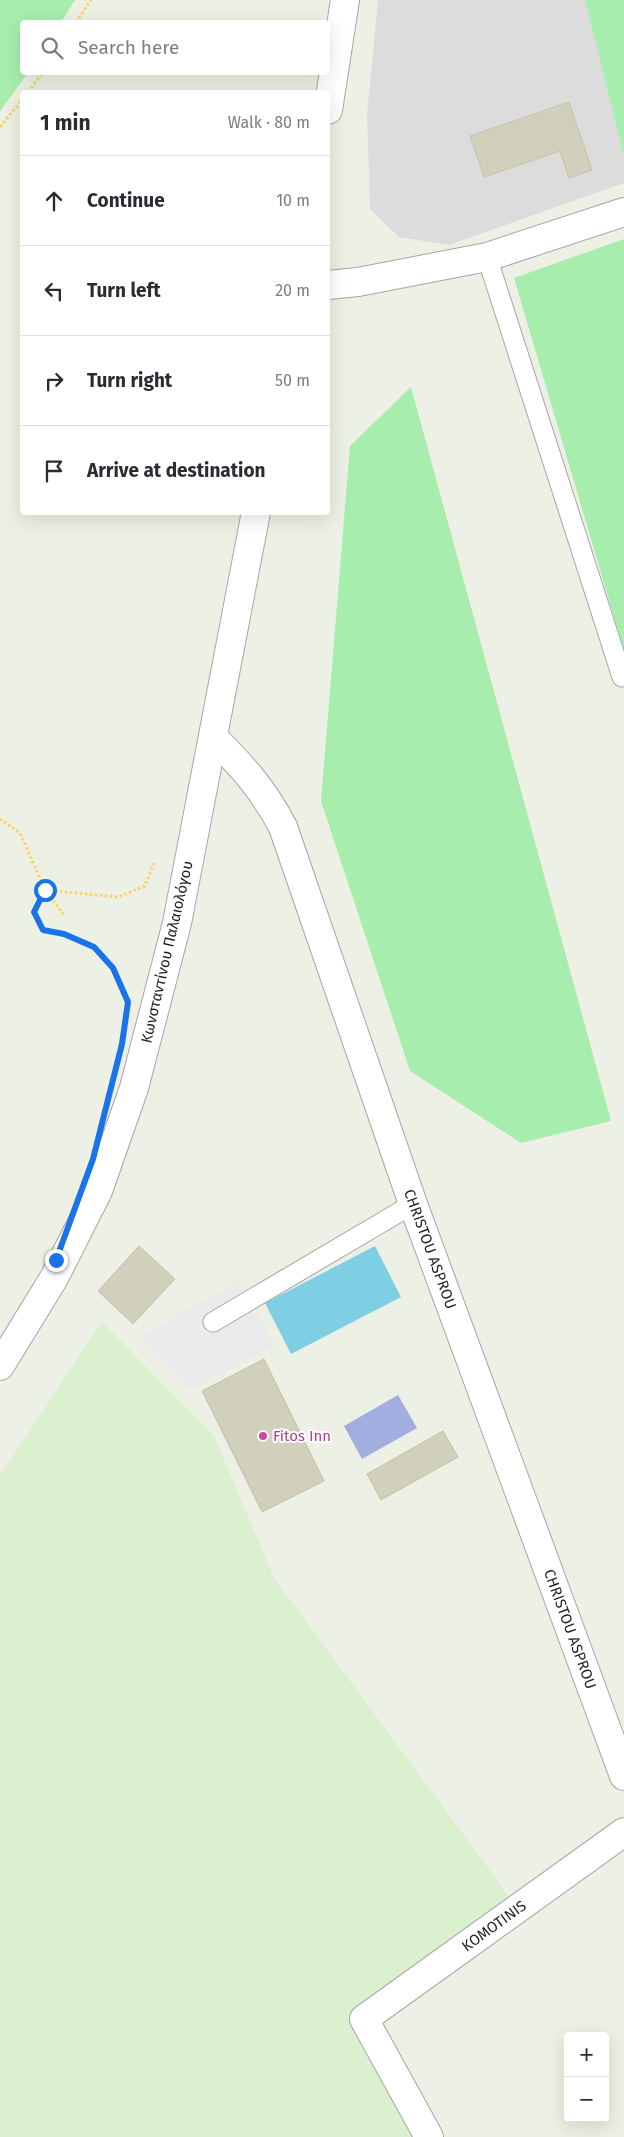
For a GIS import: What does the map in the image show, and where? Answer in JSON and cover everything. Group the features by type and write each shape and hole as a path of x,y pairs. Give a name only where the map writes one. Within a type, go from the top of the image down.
{"street":[{"path":"330,97 345,0"},
{"path":"330,285 358,282 488,257 624,212"},
{"name":"Κωνσταντίνου Παλαιολόγου","path":"0,1366 54,1278 98,1191 134,1088 176,923 255,515"},
{"name":"CHRISTOU ASPROU","path":"213,737 247,771 268,798 283,827 413,1204 624,1776"},
{"name":"KOMOTINIS","path":"429,2137 364,2019 624,1832"}],"lane":[{"path":"488,257 622,677"},
{"path":"213,1322 413,1204"}],"path":[{"path":"77,20 91,0"},
{"path":"30,90 41,75"},
{"path":"0,127 20,102"},
{"path":"0,819 20,833 45,890 64,915"},
{"path":"45,890 118,897 144,886 157,856"},
{"path":"45,890 34,912 43,930 64,934 94,947 113,968 128,1002"}],"shaded area":[{"path":"378,0 585,0 624,157 624,183 449,245 399,237 370,209 367,115"},
{"path":"375,1246 401,1297 291,1354 265,1303"},
{"path":"240,1280 274,1346 190,1390 141,1336"},
{"path":"398,1395 417,1428 362,1459 344,1426"}],"green space":[{"path":"0,0 75,0 62,20 20,20 20,75 27,75 0,111"},
{"path":"585,0 624,0 624,157"},
{"path":"624,239 624,651 514,278"},
{"path":"411,387 611,1121 521,1143 410,1071 321,801 350,446"},
{"path":"102,1322 214,1436 274,1578 516,1906 360,2019 421,2137 0,2137 0,1476"}],"building":[{"path":"569,102 592,170 569,178 560,151 484,177 470,136"},
{"path":"139,1246 175,1279 133,1324 98,1291"},
{"name":"Fitos Inn","path":"264,1359 324,1481 262,1512 202,1391"},
{"path":"443,1431 458,1457 381,1500 367,1474"}],"place":[{"name":"Fitos Inn","path":"263,1436"}],"route":[{"path":"45,890 34,912 43,930 64,934 94,947 113,968 128,1002 122,1044 93,1159 56,1260"}]}
